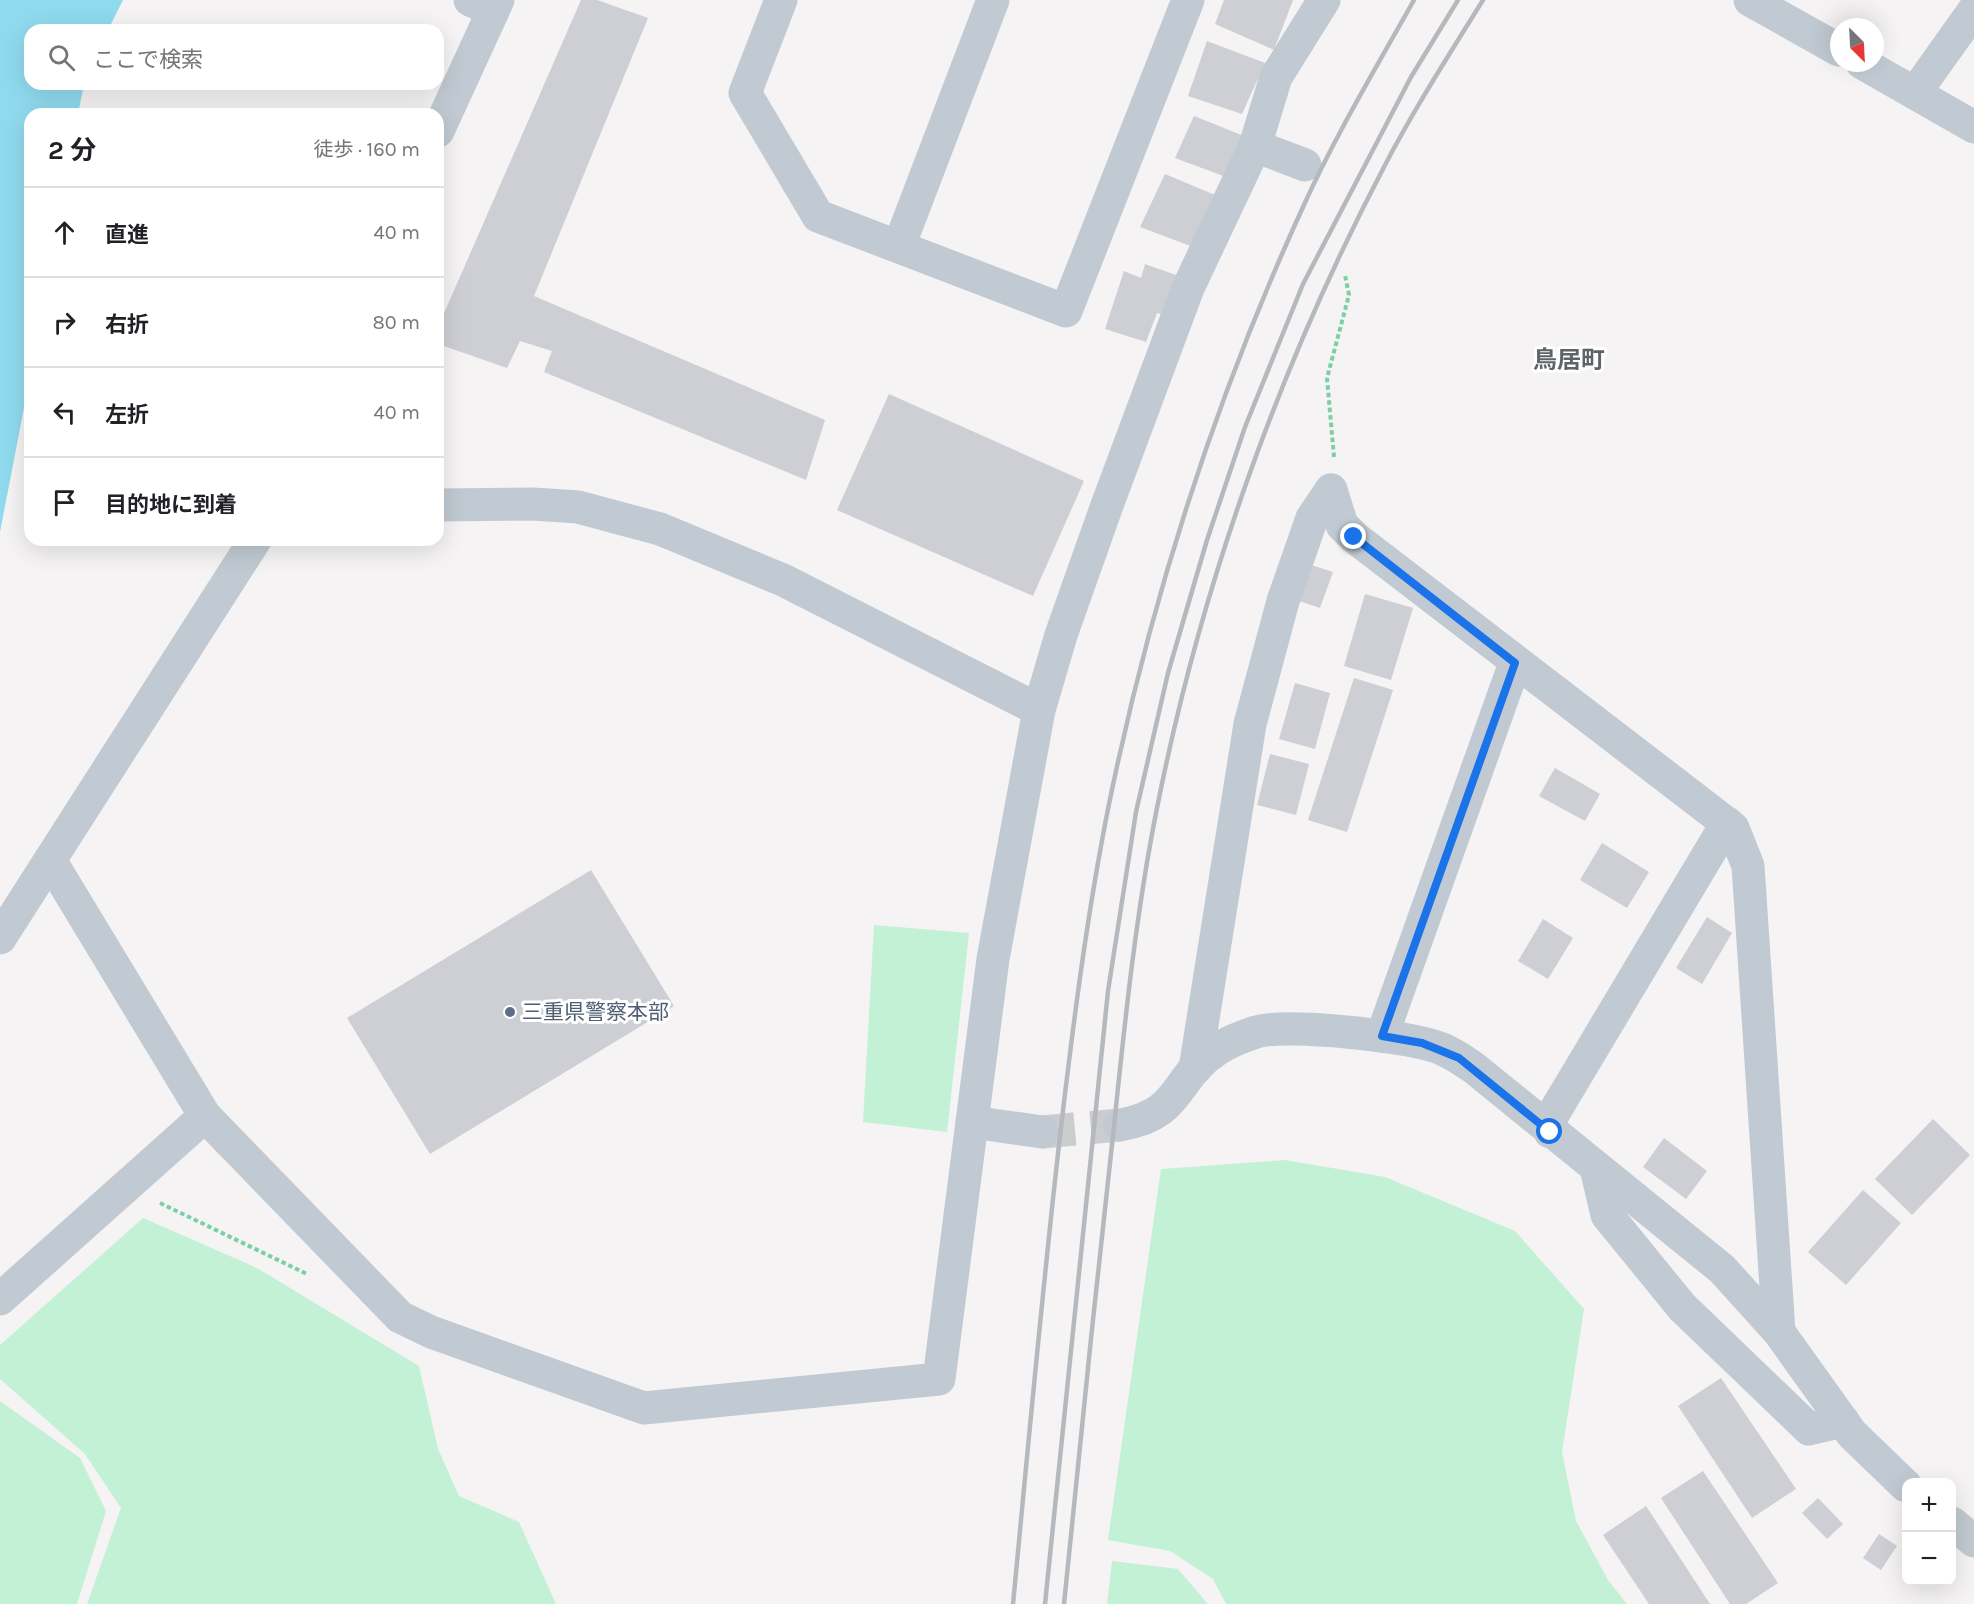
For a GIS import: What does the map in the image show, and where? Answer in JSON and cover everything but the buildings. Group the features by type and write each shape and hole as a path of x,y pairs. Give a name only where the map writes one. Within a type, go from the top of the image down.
{"street":[{"path":"781,0 745,93 818,216 1066,311 1188,0"},
{"path":"899,246 993,0"},
{"path":"50,860 205,1116 400,1317 431,1332 644,1408 939,1378 993,959 1039,710 1061,635 1188,288 1255,146 1276,77 1324,0"},
{"path":"1750,0 1830,45"},
{"path":"444,115 487,3"},
{"path":"1915,93 1974,10"},
{"path":"1878,72 1974,127"},
{"path":"1255,146 1305,165"},
{"path":"1331,490 1342,525 1354,537 1515,663 1733,828 1748,866 1779,1332"},
{"path":"1195,1069 1250,724 1283,601 1312,518 1331,490"},
{"path":"444,505 533,504 578,507 660,529 783,580 1039,710"},
{"path":"0,938 251,546"},
{"path":"1382,1036 1515,663"},
{"path":"1550,1132 1552,1116 1727,824"},
{"path":"1120,1125 1149,1119 1164,1110 1195,1069 1218,1049 1257,1032 1291,1029 1382,1036 1422,1043 1459,1058 1722,1269 1779,1332 1843,1421 1886,1469 1902,1483"},
{"path":"0,1299 205,1116"},
{"path":"972,1122 1042,1132"},
{"path":"1596,1168 1607,1215 1689,1314 1809,1429 1843,1421"},
{"path":"1956,1526 1974,1541"}],"path":[{"path":"1331,490 1335,475 1327,378 1349,295 1344,275"},
{"path":"150,1203 159,1202 313,1276"}],"green space":[{"path":"874,925 969,933 947,1132 863,1122"},
{"path":"1285,1160 1385,1177 1515,1231 1584,1309 1562,1452 1576,1521 1608,1580 1627,1604 1226,1604 1213,1579 1170,1551 1108,1540 1161,1169"},
{"path":"143,1218 257,1268 419,1366 438,1449 459,1496 519,1522 556,1604 87,1604 121,1508 85,1454 0,1379 0,1345"},
{"path":"0,1401 80,1458 106,1511 77,1604 0,1604"},
{"path":"1112,1561 1178,1569 1208,1604 1107,1604"}],"water":[{"path":"0,0 123,0 111,24 24,24 24,90 83,90 79,108 24,108 24,408 0,532"}],"tunnel":[{"path":"1042,1132 1120,1125"}],"railway":[{"path":"1013,1604 1053,1194 1070,1053 1094,887 1126,727 1166,575 1189,500 1242,352 1271,279 1328,154 1414,0"},
{"path":"1045,1604 1108,991 1136,812 1168,673 1207,540 1245,427 1303,284 1411,77 1458,0"},
{"path":"1064,1604 1137,927 1157,808 1196,642 1220,560 1248,479 1310,320 1395,145 1483,0"}],"place":[{"name":"三重県警察本部","path":"510,1012"}],"district":[{"name":"鳥居町","path":"1569,360"}],"route":[{"path":"1354,537 1515,663 1382,1036 1422,1043 1442,1049 1459,1058 1550,1132"}]}
